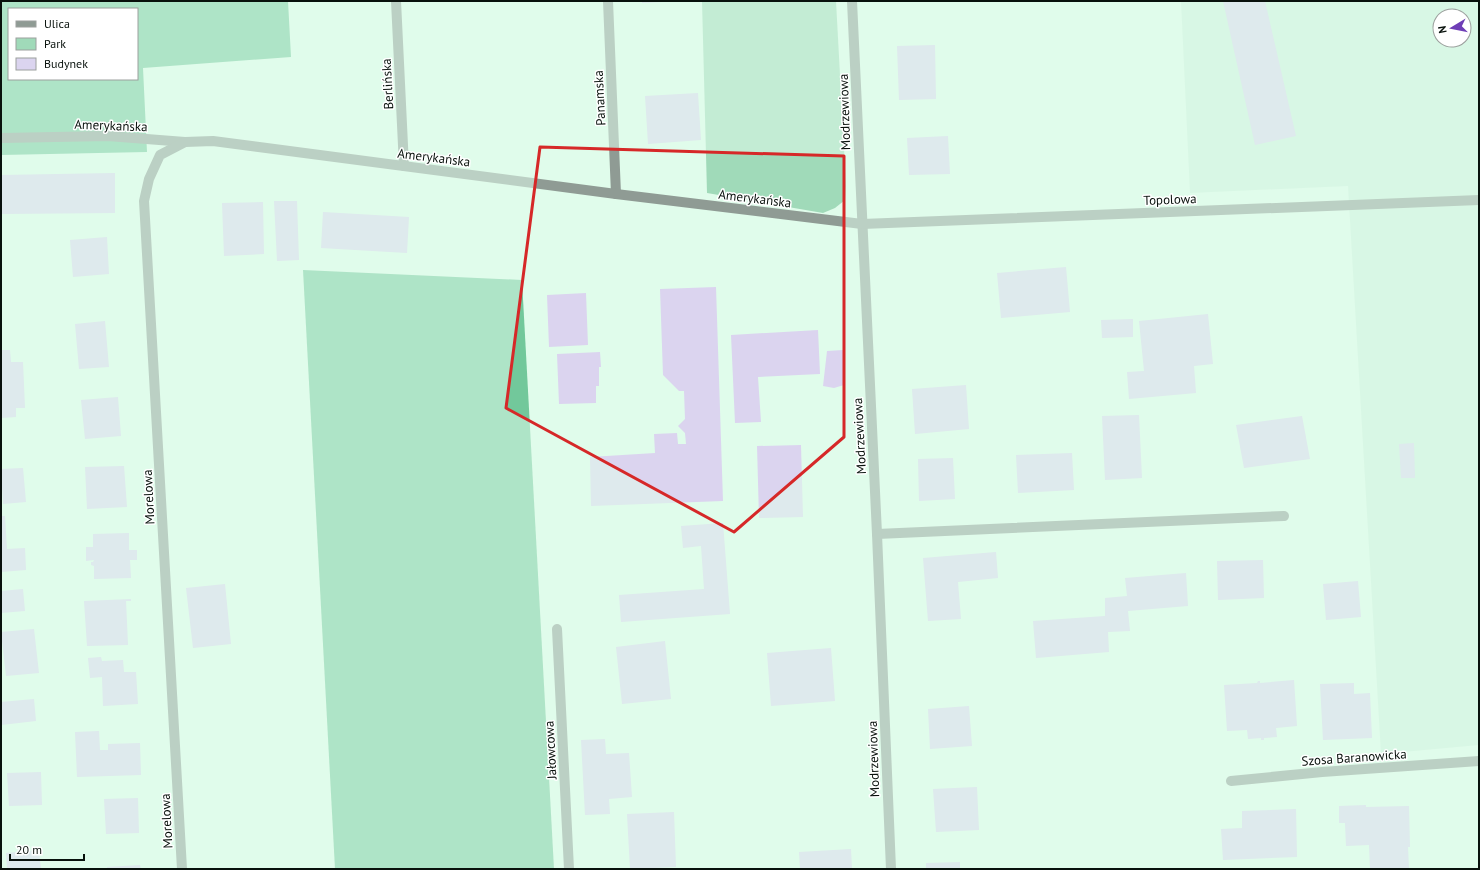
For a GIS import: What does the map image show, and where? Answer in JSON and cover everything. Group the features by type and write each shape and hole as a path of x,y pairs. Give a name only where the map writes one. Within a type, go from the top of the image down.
{"street":[{"name":"Berlińska","path":"396,1 404,166"},
{"name":"Panamska","path":"608,1 616,194"},
{"name":"Modrzewiowa","path":"852,1 891,869"},
{"name":"Amerykańska","path":"1,138 108,136 185,142 213,141 616,194 862,224"},
{"name":"Morelowa","path":"182,869 144,201 149,178 160,155 185,142"},
{"name":"Topolowa","path":"862,224 1479,200"},
{"path":"877,534 1284,516"},
{"name":"Jałowcowa","path":"557,629 569,869"},
{"name":"Szosa Baranowicka","path":"1232,781 1322,772 1479,761"}],"highlighted area":[{"path":"540,147 844,156 844,437 734,532 506,408"}],"shaded area":[{"path":"1181,1 1479,1 1479,745 1381,754 1348,186 1190,193"}],"green space":[{"path":"1,1 288,1 291,57 143,68 147,152 1,155"},
{"path":"702,1 836,1 846,186 845,200 835,208 823,213 707,193"},
{"path":"303,270 522,280 554,869 335,869"}],"building":[{"path":"642,1 662,1 662,2 642,3"},
{"path":"1223,1 1265,1 1296,136 1255,145"},
{"path":"935,45 936,99 899,100 897,46"},
{"path":"698,93 701,140 648,144 645,96"},
{"path":"948,136 950,174 909,175 907,138"},
{"path":"115,173 115,213 1,214 1,175"},
{"path":"274,201 297,201 299,260 277,261"},
{"path":"263,202 264,254 224,256 222,203"},
{"path":"323,212 409,217 407,253 321,248"},
{"path":"107,237 109,274 73,277 70,240"},
{"path":"1066,267 1070,312 1001,318 997,273"},
{"path":"716,287 723,501 591,506 590,457 655,453 654,434 677,433 678,444 686,444 685,433 678,426 685,419 684,391 679,391 663,375 660,289"},
{"path":"586,293 588,345 549,347 547,295"},
{"path":"1208,314 1213,364 1194,366 1196,393 1129,399 1127,372 1144,371 1139,321"},
{"path":"1133,319 1133,337 1102,338 1101,320"},
{"path":"105,321 109,367 79,369 75,324"},
{"path":"818,330 820,374 758,377 761,422 735,423 731,335"},
{"path":"1,350 10,350 11,362 23,362 25,408 16,408 16,417 1,418"},
{"path":"843,350 844,385 834,388 823,386 827,351"},
{"path":"600,352 601,367 599,367 599,386 596,386 596,403 559,404 557,354"},
{"path":"966,385 969,429 915,434 912,389"},
{"path":"118,397 121,436 85,439 81,400"},
{"path":"1139,415 1142,478 1105,480 1102,416"},
{"path":"1302,416 1310,459 1244,468 1236,425"},
{"path":"1414,443 1415,478 1401,478 1399,444"},
{"path":"801,445 803,517 759,518 757,446"},
{"path":"1072,453 1074,490 1018,493 1016,455"},
{"path":"953,458 955,499 919,501 918,459"},
{"path":"124,466 127,507 87,509 85,467"},
{"path":"23,468 26,502 3,504 1,469"},
{"path":"1,516 5,516 7,549 25,548 26,570 1,572"},
{"path":"723,523 730,614 621,622 619,595 704,589 701,546 683,548 681,526"},
{"path":"129,533 129,550 137,550 137,560 130,560 131,578 94,579 94,566 91,565 91,562 94,560 86,561 86,547 93,547 93,534"},
{"path":"996,552 998,578 958,582 961,619 928,621 923,558"},
{"path":"1263,560 1264,598 1218,600 1217,561"},
{"path":"1186,573 1188,606 1128,611 1130,631 1108,632 1109,652 1036,658 1033,621 1105,616 1105,598 1127,596 1125,578"},
{"path":"1358,581 1361,617 1326,620 1323,584"},
{"path":"225,584 231,644 193,648 186,588"},
{"path":"23,589 25,611 1,613 1,591"},
{"path":"131,599 131,601 126,601 128,645 87,646 84,601"},
{"path":"34,629 39,673 6,676 1,632"},
{"path":"665,641 671,699 622,704 616,647"},
{"path":"831,648 835,701 771,706 767,653"},
{"path":"101,657 102,661 123,660 124,672 136,672 138,704 103,706 102,677 90,678 88,658"},
{"path":"1294,680 1297,726 1276,728 1277,737 1264,738 1264,740 1261,740 1261,738 1248,739 1247,730 1227,731 1224,685 1257,683 1258,681 1260,681 1260,683"},
{"path":"1354,683 1354,694 1370,693 1372,738 1323,740 1320,684"},
{"path":"34,699 36,721 1,725 1,702"},
{"path":"969,706 972,746 930,749 928,709"},
{"path":"99,731 100,750 108,750 108,744 140,743 141,775 77,777 75,732"},
{"path":"605,739 606,754 629,753 632,797 609,799 610,814 585,815 581,740"},
{"path":"41,772 42,805 9,806 7,773"},
{"path":"977,787 979,830 936,832 933,789"},
{"path":"138,798 139,833 106,834 104,799"},
{"path":"1366,805 1366,807 1409,806 1409,869 1370,869 1369,845 1346,846 1345,823 1339,823 1339,806"},
{"path":"1296,809 1297,857 1223,860 1221,829 1242,828 1242,811"},
{"path":"674,812 676,867 630,869 627,814"},
{"path":"851,849 852,869 800,869 799,852"},
{"path":"39,850 41,869 7,869 6,853"},
{"path":"960,862 960,869 926,869 926,863"},
{"path":"140,865 141,869 107,869 107,867"}]}
